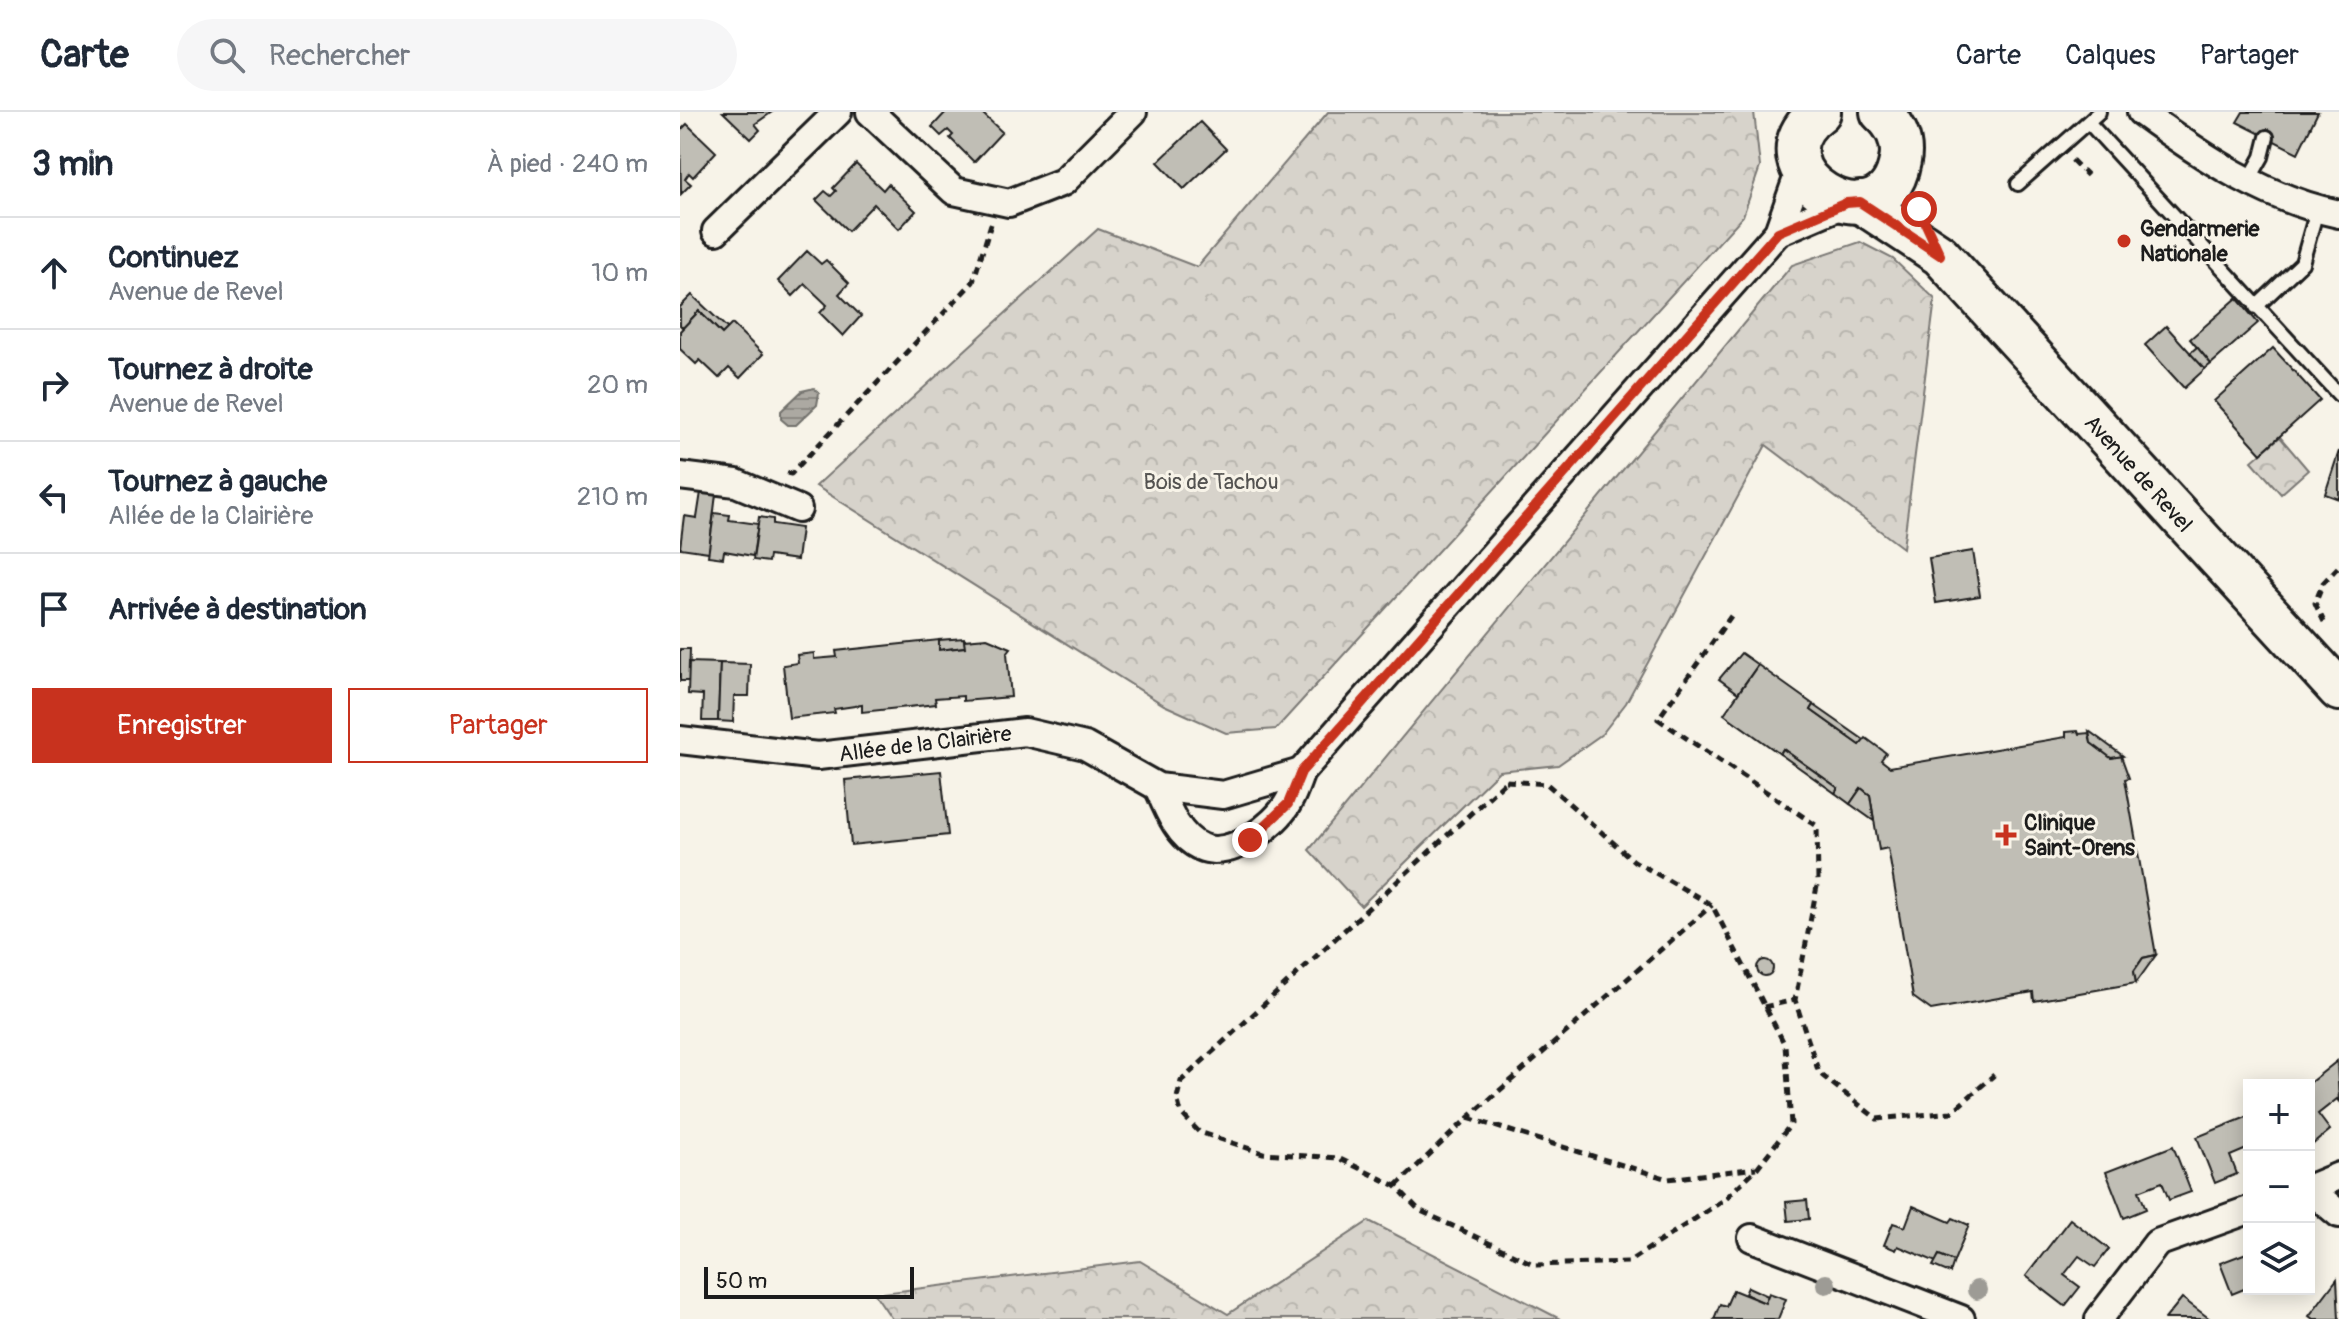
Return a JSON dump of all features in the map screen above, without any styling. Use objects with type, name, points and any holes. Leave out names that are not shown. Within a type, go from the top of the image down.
[{"type":"main road","points":[[1853,203],[1872,198],[1891,183],[1896,130]]},
{"type":"main road","name":"Avenue de Revel","points":[[1896,130],[1940,255]]},
{"type":"main road","name":"Avenue de Revel","points":[[1802,134],[1813,188],[1834,201],[1853,203],[1940,255],[2339,690]]},
{"type":"street","points":[[716,231],[838,112]]},
{"type":"street","points":[[870,112],[954,191],[1009,203],[1063,182],[1133,112]]},
{"type":"street","points":[[2151,115],[2208,160],[2328,212]]},
{"type":"street","points":[[1778,232],[1802,134]]},
{"type":"street","points":[[1158,787],[1173,822],[1200,847],[1221,851],[1250,840],[1288,804],[1301,772],[1778,232],[1853,203]]},
{"type":"street","points":[[680,476],[736,483],[798,509]]},
{"type":"street","name":"Allée de la Clairière","points":[[680,740],[818,756],[1025,732],[1085,746],[1158,787],[1223,795],[1301,772]]},
{"type":"street","points":[[2315,1186],[2339,1176]]},
{"type":"street","points":[[2315,1193],[2339,1214]]},
{"type":"street","points":[[2099,1319],[2157,1243],[2243,1212]]},
{"type":"street","points":[[1752,1238],[1961,1319]]},
{"type":"lane","points":[[2018,184],[2099,112]]},
{"type":"lane","points":[[2089,123],[2339,395]]},
{"type":"lane","points":[[2249,180],[2262,157],[2267,137]]},
{"type":"lane","points":[[2256,307],[2302,263],[2328,212]]},
{"type":"path","points":[[2061,147],[2091,179]]},
{"type":"path","points":[[779,471],[791,474],[973,282],[998,200]]},
{"type":"path","points":[[2331,628],[2315,603],[2323,583],[2339,566]]},
{"type":"path","points":[[1731,616],[1658,719],[1817,826],[1818,881],[1795,1000],[1819,1073],[1877,1119],[1952,1112],[1994,1075]]},
{"type":"path","points":[[1506,781],[1547,784],[1634,861],[1712,905],[1785,1045],[1791,1124],[1757,1168],[1724,1200],[1628,1262],[1535,1265],[1419,1210],[1396,1186],[1338,1158],[1263,1153],[1199,1132],[1181,1113],[1177,1098],[1181,1081],[1506,781]]},
{"type":"path","points":[[1396,1186],[1468,1118],[1712,905]]},
{"type":"path","points":[[1764,1007],[1795,1000]]},
{"type":"path","points":[[1468,1118],[1668,1179],[1757,1168]]},
{"type":"green space","name":"Bois de Tachou","points":[[1328,112],[1754,112],[1760,167],[1743,216],[1276,729],[1226,733],[1164,705],[816,486],[1098,229],[1197,267]]},
{"type":"green space","points":[[1860,242],[1893,259],[1935,299],[1903,548],[1766,445],[1626,703],[1602,734],[1558,765],[1499,771],[1361,906],[1309,850],[1792,265]]},
{"type":"green space","points":[[2280,437],[2308,470],[2281,494],[2252,461]]},
{"type":"green space","points":[[1369,1221],[1560,1319],[892,1319],[875,1294],[1140,1261],[1228,1314]]},
{"type":"shaded area","points":[[814,388],[819,393],[817,405],[796,425],[788,425],[781,419],[781,411],[802,391]]},
{"type":"building","points":[[723,112],[772,112],[755,124],[760,130],[751,139]]},
{"type":"building","points":[[946,112],[981,112],[1002,132],[974,162],[950,138],[953,135],[948,130],[941,136],[932,127]]},
{"type":"building","points":[[2243,112],[2318,112],[2298,153],[2237,122]]},
{"type":"building","points":[[1200,122],[1226,149],[1184,189],[1158,162]]},
{"type":"building","points":[[687,124],[716,152],[693,177],[689,173],[685,179],[691,184],[681,194],[680,131]]},
{"type":"building","points":[[856,164],[883,190],[888,184],[916,211],[899,229],[874,204],[848,231],[816,200],[825,191],[831,196],[836,191],[833,188]]},
{"type":"building","points":[[807,251],[821,264],[826,260],[849,283],[839,294],[861,316],[843,336],[820,313],[827,305],[805,284],[793,296],[778,281]]},
{"type":"building","points":[[692,295],[728,329],[722,334],[699,311],[683,328],[680,325],[680,307]]},
{"type":"building","points":[[2237,298],[2258,323],[2211,364],[2190,339]]},
{"type":"building","points":[[699,311],[722,334],[732,324],[763,354],[740,378],[729,368],[719,378],[700,360],[696,364],[680,349],[680,331]]},
{"type":"building","points":[[2166,326],[2205,369],[2184,388],[2145,345]]},
{"type":"building","points":[[2197,347],[2211,364],[2205,369],[2190,353]]},
{"type":"building","points":[[2273,348],[2320,400],[2261,453],[2214,401]]},
{"type":"building","points":[[2339,451],[2339,499],[2325,494]]},
{"type":"building","points":[[701,492],[716,494],[709,552],[680,548],[684,516],[697,518]]},
{"type":"building","points":[[714,513],[730,515],[729,520],[758,524],[753,556],[724,551],[723,558],[708,556]]},
{"type":"building","points":[[759,517],[773,519],[773,524],[801,528],[797,560],[769,556],[768,562],[753,560]]},
{"type":"building","points":[[1973,551],[1980,596],[1936,603],[1929,558]]},
{"type":"building","points":[[964,638],[965,647],[939,650],[939,640]]},
{"type":"building","points":[[987,638],[1011,648],[1007,653],[1011,697],[963,701],[963,696],[935,698],[936,704],[862,712],[862,705],[834,709],[835,713],[789,718],[783,665],[798,663],[797,655],[814,653],[814,659],[837,657],[836,651],[939,640],[939,650],[965,647],[964,640]]},
{"type":"building","points":[[680,649],[690,649],[689,681],[680,681]]},
{"type":"building","points":[[1741,653],[1758,665],[1738,693],[1719,679]]},
{"type":"building","points":[[689,662],[720,663],[718,721],[702,721],[703,695],[688,694]]},
{"type":"building","points":[[720,663],[750,664],[749,696],[734,696],[733,722],[718,721]]},
{"type":"building","name":"Clinique Saint-Orens","points":[[1758,665],[1814,705],[1811,710],[1860,745],[1866,738],[1886,753],[1881,760],[1890,767],[2066,737],[2066,732],[2078,731],[2079,734],[2089,733],[2091,743],[2111,758],[2121,756],[2129,778],[2125,779],[2156,955],[2143,958],[2134,971],[2136,983],[2034,1001],[2033,992],[1931,1010],[1913,997],[1888,848],[1879,850],[1870,795],[1861,788],[1850,804],[1835,793],[1838,788],[1783,749],[1780,754],[1724,714]]},
{"type":"building","points":[[1814,705],[1864,740],[1860,745],[1811,710]]},
{"type":"building","points":[[2089,731],[2123,756],[2111,758],[2091,743]]},
{"type":"building","points":[[1783,749],[1838,788],[1835,793],[1780,754]]},
{"type":"building","points":[[941,771],[948,835],[851,845],[845,780]]},
{"type":"building","points":[[1861,788],[1870,795],[1874,821],[1850,804]]},
{"type":"building","points":[[2156,955],[2136,983],[2134,971],[2143,958]]},
{"type":"building","points":[[1762,960],[1768,960],[1773,968],[1771,974],[1762,976],[1757,971],[1757,965]]},
{"type":"building","points":[[2337,1061],[2339,1102],[2337,1099],[2318,1114],[2330,1130],[2315,1142],[2315,1079]]},
{"type":"building","points":[[2243,1118],[2243,1151],[2230,1156],[2237,1174],[2215,1183],[2197,1137]]},
{"type":"building","points":[[2173,1146],[2191,1192],[2169,1200],[2162,1182],[2139,1191],[2146,1209],[2124,1218],[2106,1172]]},
{"type":"building","points":[[1807,1200],[1809,1219],[1788,1221],[1786,1202]]},
{"type":"building","points":[[1913,1206],[1950,1222],[1953,1218],[1969,1225],[1954,1261],[1939,1255],[1936,1262],[1898,1246],[1896,1250],[1884,1245],[1893,1223],[1905,1227]]},
{"type":"building","points":[[2070,1219],[2109,1249],[2095,1267],[2079,1256],[2064,1275],[2080,1287],[2065,1306],[2026,1276]]},
{"type":"building","points":[[2243,1254],[2243,1289],[2232,1294],[2220,1263]]},
{"type":"building","points":[[1939,1255],[1954,1261],[1950,1273],[1933,1266]]},
{"type":"building","points":[[2337,1279],[2339,1319],[2313,1319],[2309,1316]]},
{"type":"building","points":[[1748,1287],[1768,1296],[1765,1303],[1745,1294]]},
{"type":"building","points":[[1733,1290],[1765,1303],[1769,1293],[1786,1299],[1778,1319],[1714,1319],[1720,1304],[1726,1306]]},
{"type":"building","points":[[2182,1298],[2210,1319],[2165,1319]]},
{"type":"place","name":"Gendarmerie Nationale","points":[[2124,241]]},
{"type":"place","name":"Clinique Saint-Orens","points":[[2006,835]]},
{"type":"route","points":[[1250,840],[1288,804],[1301,772],[1778,232],[1824,211],[1846,203],[1860,202],[1940,255],[1919,209]]}]
